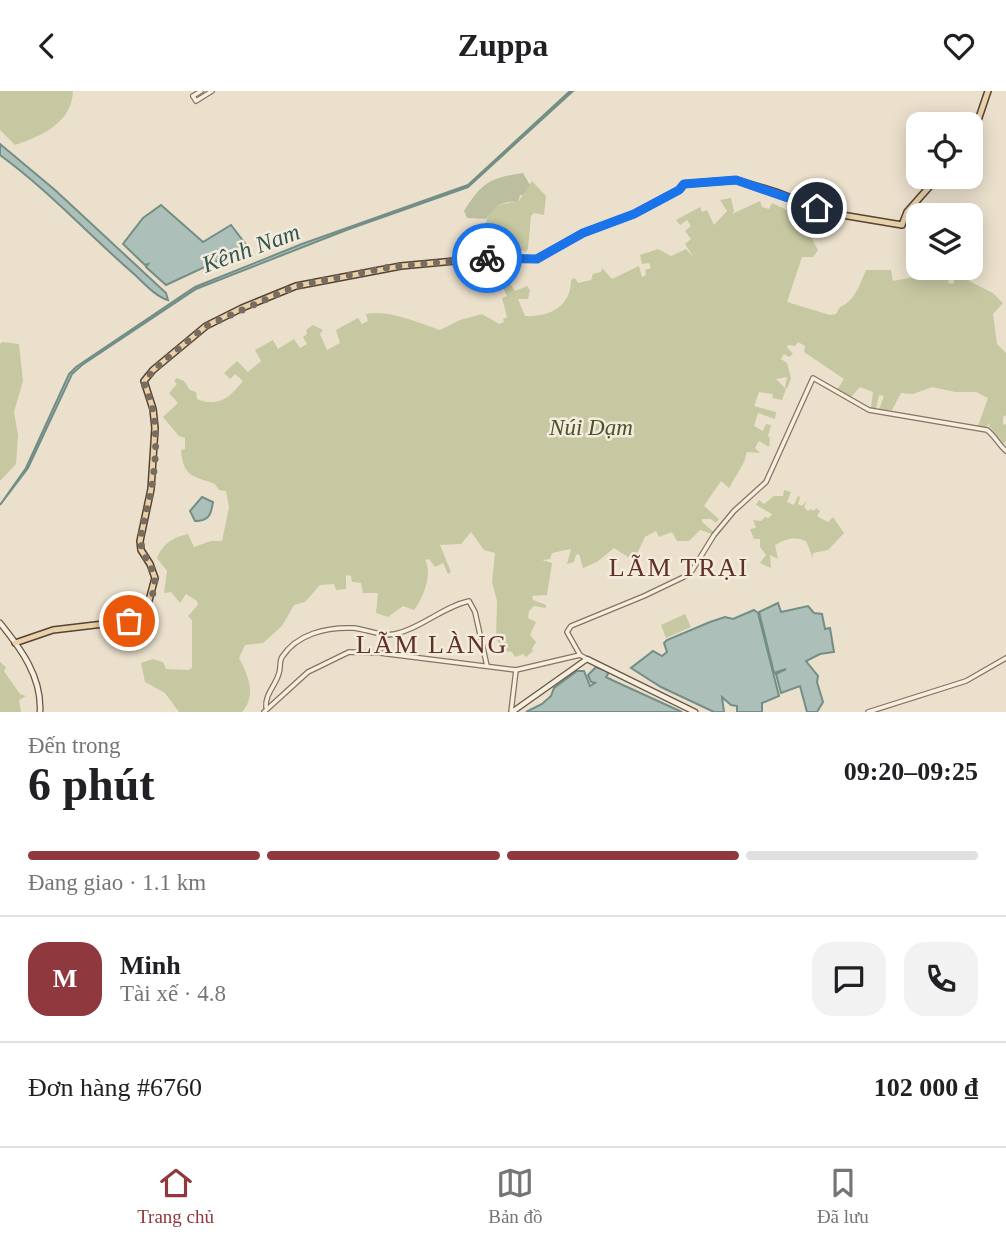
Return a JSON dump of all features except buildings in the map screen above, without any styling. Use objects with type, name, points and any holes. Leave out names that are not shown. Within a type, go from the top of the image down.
[{"type":"main road","points":[[981,112],[988,91]]},
{"type":"main road","points":[[15,643],[53,630],[129,621],[147,608],[155,578],[141,550],[140,541],[151,489],[155,435],[153,409],[144,381],[153,370],[206,326],[242,308],[296,286],[369,270],[448,261],[536,259],[583,233],[634,214],[679,190],[684,184],[736,180],[830,213],[902,225],[907,212],[927,189]]},
{"type":"main road","points":[[0,623],[37,681],[40,689],[40,712]]},
{"type":"main road","points":[[512,712],[587,659],[695,712]]},
{"type":"street","points":[[201,91],[192,96],[195,101],[212,91]]},
{"type":"street","points":[[587,659],[580,655],[568,632],[571,626],[691,573],[714,535],[766,482],[813,378],[869,410],[987,429],[1006,451]]},
{"type":"street","points":[[265,710],[265,704],[278,677],[281,659],[293,643],[323,630],[354,628],[391,635],[410,629],[458,603],[469,601],[475,612],[487,666]]},
{"type":"street","points":[[265,710],[308,672],[349,652],[380,653],[516,670],[580,655]]},
{"type":"street","points":[[868,712],[966,681],[1006,658]]},
{"type":"street","points":[[512,712],[516,670]]},
{"type":"green space","points":[[0,91],[73,91],[67,112],[61,120],[45,132],[15,145],[0,130]]},
{"type":"green space","points":[[523,173],[530,185],[523,195],[520,195],[518,202],[499,205],[486,219],[467,218],[464,211],[488,183]]},
{"type":"green space","points":[[532,181],[546,196],[544,215],[534,213],[531,216],[528,249],[525,252],[522,250],[513,253],[490,249],[482,255],[472,229],[486,227],[489,215],[496,207],[518,202]]},
{"type":"green space","name":"Núi Dạm","points":[[731,198],[734,211],[732,214],[760,201],[762,207],[769,209],[772,203],[796,216],[805,226],[818,250],[813,257],[802,257],[787,302],[830,315],[836,314],[853,296],[866,270],[891,270],[893,281],[948,280],[948,283],[953,284],[954,280],[969,280],[993,293],[1003,303],[993,314],[997,344],[1006,353],[1006,415],[1003,417],[1003,425],[1006,424],[1006,442],[1003,444],[990,427],[988,428],[991,422],[986,427],[978,426],[988,398],[976,392],[955,392],[932,387],[913,394],[901,393],[892,410],[879,410],[884,396],[879,395],[876,409],[871,408],[873,392],[860,387],[850,398],[837,390],[844,379],[804,352],[805,346],[798,342],[795,346],[787,347],[793,354],[789,357],[784,354],[781,359],[787,363],[791,378],[787,389],[787,377],[776,379],[786,389],[782,400],[772,398],[773,394],[759,392],[754,406],[776,412],[775,419],[758,413],[754,426],[763,431],[766,424],[771,425],[769,447],[759,441],[755,448],[760,453],[747,452],[729,488],[721,481],[704,506],[719,519],[716,523],[711,519],[702,519],[714,532],[712,534],[700,530],[689,541],[677,541],[672,532],[659,537],[656,531],[645,537],[635,558],[628,557],[614,548],[597,562],[583,568],[579,554],[574,562],[567,564],[571,549],[552,553],[550,559],[542,560],[552,563],[547,595],[532,596],[533,600],[546,605],[546,608],[534,606],[529,611],[528,618],[536,622],[530,635],[536,642],[533,651],[526,657],[523,654],[515,657],[496,639],[497,601],[492,582],[495,553],[484,550],[471,532],[461,544],[440,545],[451,572],[448,574],[443,563],[435,567],[429,559],[425,560],[428,572],[424,593],[414,610],[403,606],[388,617],[376,613],[378,593],[363,593],[361,583],[352,582],[351,576],[346,575],[346,589],[336,590],[334,584],[320,585],[305,602],[294,605],[282,626],[263,643],[245,645],[239,658],[248,678],[250,692],[242,712],[179,712],[165,693],[145,682],[141,663],[153,659],[163,662],[166,669],[192,668],[192,620],[188,616],[198,605],[197,601],[186,594],[180,603],[171,592],[164,593],[167,571],[157,558],[169,542],[188,534],[194,547],[211,541],[222,541],[229,507],[226,491],[219,490],[215,484],[187,471],[181,450],[185,449],[185,438],[179,436],[163,417],[178,403],[169,393],[177,384],[174,381],[177,378],[196,392],[197,399],[218,401],[229,396],[243,381],[235,374],[230,379],[224,373],[237,361],[248,372],[261,361],[255,350],[273,340],[278,349],[294,339],[300,348],[307,344],[303,337],[307,334],[306,330],[313,325],[323,330],[320,334],[327,350],[340,343],[336,330],[358,318],[362,324],[368,321],[366,314],[384,313],[440,330],[460,320],[482,314],[499,324],[507,317],[502,298],[507,296],[500,281],[506,273],[515,291],[527,286],[530,290],[528,299],[518,299],[525,316],[542,315],[563,304],[571,280],[575,278],[578,283],[591,280],[593,274],[601,272],[602,268],[612,279],[639,266],[642,277],[646,275],[645,270],[651,268],[649,263],[642,264],[640,255],[658,249],[671,256],[686,249],[694,258],[685,244],[691,239],[685,231],[691,226],[687,220],[680,225],[676,220],[700,207],[702,212],[707,210],[714,225],[727,211],[720,200]]},
{"type":"green space","points":[[0,344],[19,344],[23,381],[14,412],[18,435],[16,464],[0,481]]},
{"type":"green space","points":[[784,490],[791,492],[787,502],[794,505],[798,496],[798,504],[802,506],[807,500],[804,507],[808,511],[814,511],[816,508],[820,511],[817,516],[828,522],[833,517],[844,533],[828,550],[813,553],[813,558],[806,541],[802,539],[794,538],[779,543],[775,545],[778,559],[770,555],[771,568],[760,563],[766,555],[760,547],[760,539],[754,539],[750,529],[756,528],[753,520],[761,521],[772,514],[756,505],[759,500],[764,504],[774,496],[783,496]]},
{"type":"green space","points":[[685,614],[691,627],[666,638],[661,625]]},
{"type":"green space","points":[[0,662],[6,667],[4,671],[20,694],[26,696],[19,700],[21,712],[0,712]]},
{"type":"water","name":"Kênh Nam","points":[[573,91],[468,187],[349,229],[196,289],[82,365],[72,374],[28,468],[0,505],[26,468],[69,374],[76,367],[195,287],[302,244],[468,185]]},
{"type":"water","points":[[0,144],[55,190],[166,293],[168,300],[150,289],[52,198],[0,155]]},
{"type":"water","points":[[161,205],[203,242],[231,225],[247,246],[166,285],[146,267],[148,264],[145,265],[123,244],[143,218]]},
{"type":"water","points":[[202,497],[213,502],[211,510],[209,516],[195,521],[190,511]]},
{"type":"water","points":[[778,603],[781,612],[808,606],[814,613],[822,614],[825,629],[830,628],[834,652],[820,654],[806,661],[818,676],[817,682],[823,702],[817,712],[807,712],[800,686],[781,693],[776,674],[786,669],[774,673],[759,612]]},
{"type":"water","points":[[754,610],[758,613],[779,696],[762,703],[762,712],[737,712],[737,706],[731,705],[722,697],[724,712],[714,712],[661,687],[631,668],[653,651],[662,656],[667,652],[664,643],[667,640],[710,622],[725,617],[733,619]]},
{"type":"water","points":[[596,667],[607,671],[606,677],[682,712],[526,712],[542,704],[551,696],[554,688],[577,671],[584,671],[590,686],[595,683],[591,682],[588,675]]},
{"type":"way so far","points":[[129,621],[144,612],[155,587],[155,574],[141,550],[140,541],[151,489],[155,438],[153,409],[144,381],[153,370],[206,326],[296,286],[369,270],[487,258]]},
{"type":"district","name":"LÃM TRẠI","points":[[679,567]]},
{"type":"district","name":"LÃM LÀNG","points":[[432,644]]},
{"type":"route","points":[[487,258],[537,259],[583,233],[634,214],[679,190],[684,184],[736,180],[817,208]]}]
